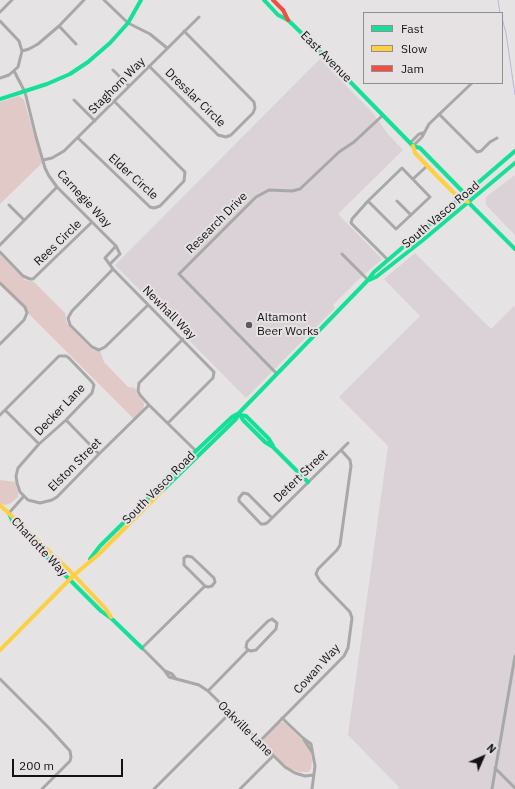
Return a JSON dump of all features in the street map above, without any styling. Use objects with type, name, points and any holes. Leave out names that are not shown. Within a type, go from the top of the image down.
[{"type":"main road","name":"East Avenue","points":[[264,0],[278,15],[288,20]]},
{"type":"main road","name":"East Avenue","points":[[273,0],[283,10],[288,20],[412,144],[420,148],[465,194],[468,202],[515,249]]},
{"type":"main road","points":[[0,99],[26,92],[61,78],[83,66],[110,43],[128,22],[141,1]]},
{"type":"main road","name":"East Avenue","points":[[412,144],[415,153],[427,166],[460,199],[468,202]]},
{"type":"main road","name":"South Vasco Road","points":[[0,650],[74,575],[99,554],[198,453],[236,419],[374,272],[515,151]]},
{"type":"main road","name":"South Vasco Road","points":[[368,280],[376,277],[515,163]]},
{"type":"main road","points":[[240,414],[243,420],[308,482]]},
{"type":"main road","name":"Charlotte Way","points":[[0,505],[74,575]]},
{"type":"main road","name":"Charlotte Way","points":[[9,514],[13,522],[70,580]]},
{"type":"main road","name":"Oakville Lane","points":[[74,575],[105,608],[112,619]]},
{"type":"main road","name":"Oakville Lane","points":[[70,580],[101,611],[112,619],[142,648]]},
{"type":"street","points":[[0,12],[12,0]]},
{"type":"street","points":[[22,51],[38,44],[59,26],[84,0]]},
{"type":"street","points":[[104,0],[128,22],[150,34],[167,48]]},
{"type":"street","name":"Staghorn Way","points":[[43,160],[59,154],[78,138],[199,16]]},
{"type":"street","points":[[0,21],[19,41],[22,51],[20,62],[14,72],[0,78]]},
{"type":"street","points":[[59,26],[76,44]]},
{"type":"street","name":"Dresslar Circle","points":[[149,66],[218,135],[228,137],[242,124],[254,111],[254,102],[184,31]]},
{"type":"street","points":[[113,70],[129,86]]},
{"type":"street","name":"Carnegie Way","points":[[14,72],[26,92],[36,138],[49,176],[57,187],[116,246]]},
{"type":"street","points":[[412,144],[422,137],[428,124],[471,84]]},
{"type":"street","points":[[74,100],[95,121]]},
{"type":"street","name":"Elder Circle","points":[[78,138],[150,207],[154,208],[160,206],[184,181],[185,172],[114,102]]},
{"type":"street","points":[[439,114],[477,152],[481,151],[490,142],[497,138]]},
{"type":"street","name":"Research Drive","points":[[277,374],[179,274],[256,197],[269,190],[292,192],[300,189],[339,152],[354,142],[383,115]]},
{"type":"street","points":[[414,179],[427,166]]},
{"type":"street","points":[[368,201],[396,229],[430,197],[402,168],[368,201],[352,219],[351,223],[388,260]]},
{"type":"street","points":[[0,245],[57,187]]},
{"type":"street","points":[[397,201],[411,215]]},
{"type":"street","points":[[9,205],[24,220]]},
{"type":"street","name":"Rees Circle","points":[[0,252],[23,276],[30,279],[33,278],[92,222]]},
{"type":"street","points":[[116,246],[120,254],[110,264],[105,258],[116,246]]},
{"type":"street","points":[[342,254],[368,280]]},
{"type":"street","name":"Newhall Way","points":[[110,264],[113,269],[183,339],[212,370],[214,375],[211,380],[168,423]]},
{"type":"street","points":[[113,269],[72,311],[68,318],[70,325],[92,347],[99,350],[105,347],[148,304]]},
{"type":"street","points":[[0,283],[25,307],[27,313],[24,320],[0,344]]},
{"type":"street","points":[[183,339],[139,383],[138,386],[140,395],[198,453]]},
{"type":"street","name":"Decker Lane","points":[[0,415],[60,356],[66,356],[94,385],[92,392],[18,468],[16,476],[17,483],[24,496]]},
{"type":"street","name":"Elston Street","points":[[24,496],[28,500],[40,503],[52,500],[149,405]]},
{"type":"street","points":[[5,410],[40,444]]},
{"type":"street","points":[[66,420],[99,454]]},
{"type":"street","name":"Detert Street","points":[[272,518],[248,494],[243,493],[241,495],[239,501],[261,524],[267,523],[348,443]]},
{"type":"street","name":"Cowan Way","points":[[259,742],[344,656],[348,648],[352,618],[350,612],[320,581],[316,574],[318,569],[340,545],[351,466],[350,460],[341,450]]},
{"type":"street","points":[[9,514],[24,496]]},
{"type":"street","points":[[185,557],[192,557],[214,578],[215,582],[212,586],[204,586],[184,565],[183,560],[185,557]]},
{"type":"street","points":[[142,648],[204,586]]},
{"type":"street","points":[[272,619],[276,621],[277,628],[266,640],[256,650],[248,650],[246,646],[247,642],[268,621],[272,619]]},
{"type":"street","name":"Oakville Lane","points":[[142,648],[164,670],[169,678],[198,685],[208,691],[229,714],[285,767],[295,773],[305,776],[314,775]]},
{"type":"street","points":[[208,691],[248,650]]},
{"type":"street","points":[[492,789],[515,656]]},
{"type":"street","points":[[0,679],[68,748],[71,757],[70,761],[42,789]]},
{"type":"street","points":[[154,789],[229,714]]},
{"type":"street","points":[[282,718],[311,744],[315,766],[312,789]]},
{"type":"street","points":[[240,789],[273,756]]},
{"type":"street","points":[[495,768],[515,788]]},
{"type":"shaded area","points":[[320,59],[373,113],[388,134],[403,150],[338,214],[382,259],[333,305],[335,308],[246,398],[115,265]]},
{"type":"shaded area","points":[[19,96],[24,100],[42,163],[0,204],[0,102]]},
{"type":"shaded area","points":[[515,175],[515,235],[486,205],[486,197]]},
{"type":"shaded area","points":[[415,253],[491,329],[515,305],[515,789],[398,789],[399,787],[348,735],[388,446],[339,397],[420,316],[384,279]]},
{"type":"shaded area","points":[[0,255],[25,280],[34,282],[65,313],[67,324],[92,350],[100,351],[104,362],[128,387],[135,388],[137,394],[144,403],[144,407],[134,419],[0,285]]},
{"type":"shaded area","points":[[0,480],[15,482],[18,492],[18,497],[11,503],[5,505],[0,503]]},
{"type":"shaded area","points":[[278,723],[285,723],[302,740],[311,752],[311,769],[308,772],[300,772],[290,769],[283,764],[263,742],[264,738]]},
{"type":"waterway","points":[[498,0],[500,12]]},
{"type":"waterway","points":[[503,22],[515,95]]},
{"type":"traffic: fast","points":[[0,99],[47,84],[70,74],[88,62],[110,43],[128,23],[141,0]]},
{"type":"traffic: fast","points":[[264,0],[278,15],[288,20],[319,50],[413,146],[420,148],[465,194],[468,202],[515,249]]},
{"type":"traffic: fast","points":[[163,490],[236,419],[239,413],[374,272],[515,151]]},
{"type":"traffic: fast","points":[[369,280],[376,277],[423,240],[515,163]]},
{"type":"traffic: fast","points":[[239,413],[243,420],[308,482]]},
{"type":"traffic: fast","points":[[90,559],[100,546],[196,451],[232,417],[239,413]]},
{"type":"traffic: fast","points":[[241,415],[246,416],[269,439],[273,446]]},
{"type":"traffic: fast","points":[[9,513],[13,523],[101,611],[112,619],[142,648]]},
{"type":"traffic: slow","points":[[413,146],[415,153],[436,175],[460,199],[468,202]]},
{"type":"traffic: slow","points":[[0,650],[74,575],[99,554],[163,490]]},
{"type":"traffic: slow","points":[[0,505],[70,571],[105,608],[111,617]]},
{"type":"traffic: jam","points":[[273,0],[283,10],[288,20]]},
{"type":"place","name":"Altamont Beer Works","points":[[249,325]]}]
